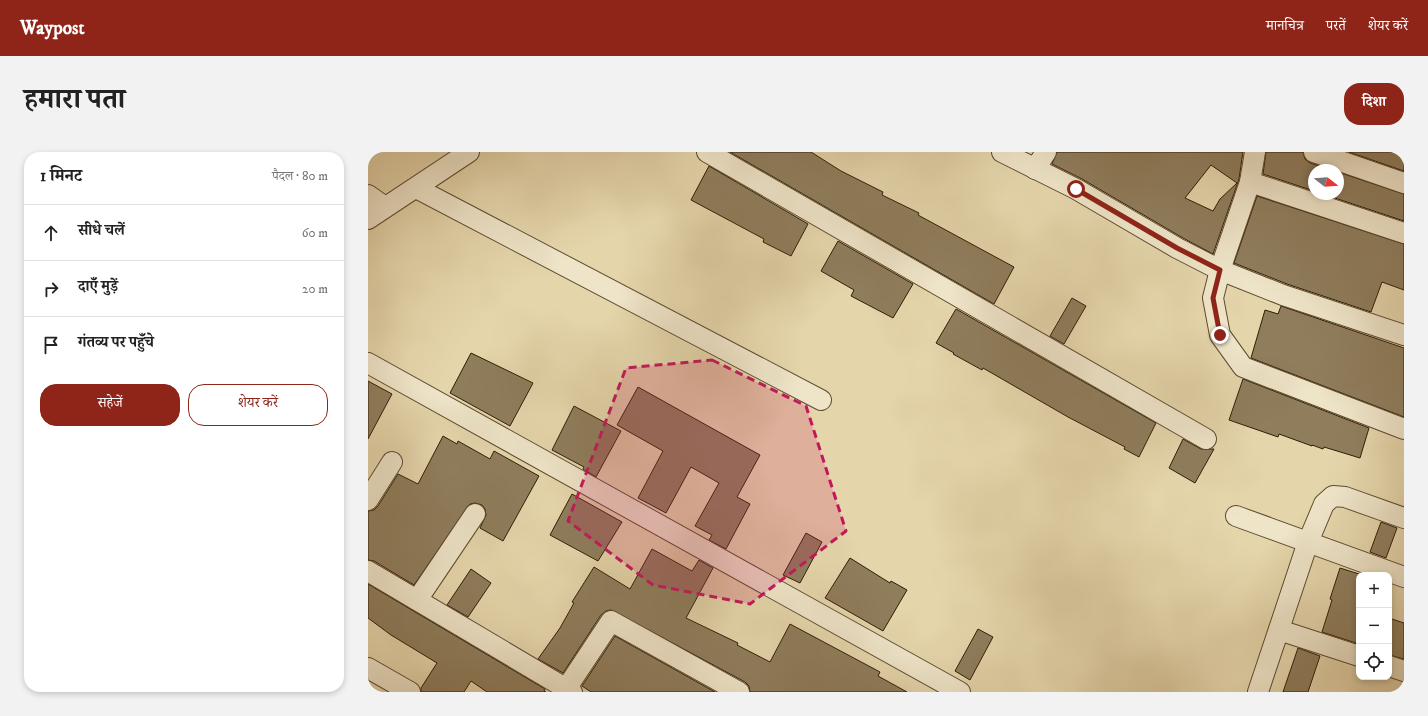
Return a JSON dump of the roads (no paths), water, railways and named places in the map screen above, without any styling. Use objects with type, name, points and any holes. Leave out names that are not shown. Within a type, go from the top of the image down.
[{"type":"street","points":[[368,219],[469,152]]},
{"type":"street","points":[[707,152],[1206,439]]},
{"type":"street","points":[[1002,152],[1220,270],[1283,295],[1404,335]]},
{"type":"street","points":[[1035,169],[1046,152]]},
{"type":"street","points":[[1256,152],[1250,182],[1220,270],[1213,298],[1220,335],[1243,366],[1404,429]]},
{"type":"street","points":[[1314,152],[1404,183]]},
{"type":"street","points":[[1250,182],[1404,233]]},
{"type":"street","points":[[416,188],[821,400]]},
{"type":"street","points":[[368,194],[385,208]]},
{"type":"street","points":[[368,363],[960,692]]},
{"type":"street","points":[[368,500],[392,462]]},
{"type":"street","points":[[1258,692],[1308,542],[1324,504],[1333,496],[1345,498],[1404,518]]},
{"type":"street","points":[[417,600],[475,514]]},
{"type":"street","points":[[1236,516],[1404,577]]},
{"type":"street","points":[[368,571],[569,690],[611,621],[739,692]]},
{"type":"street","points":[[1279,630],[1356,655]]},
{"type":"street","points":[[1392,667],[1404,671]]},
{"type":"street","points":[[368,668],[410,692]]}]
